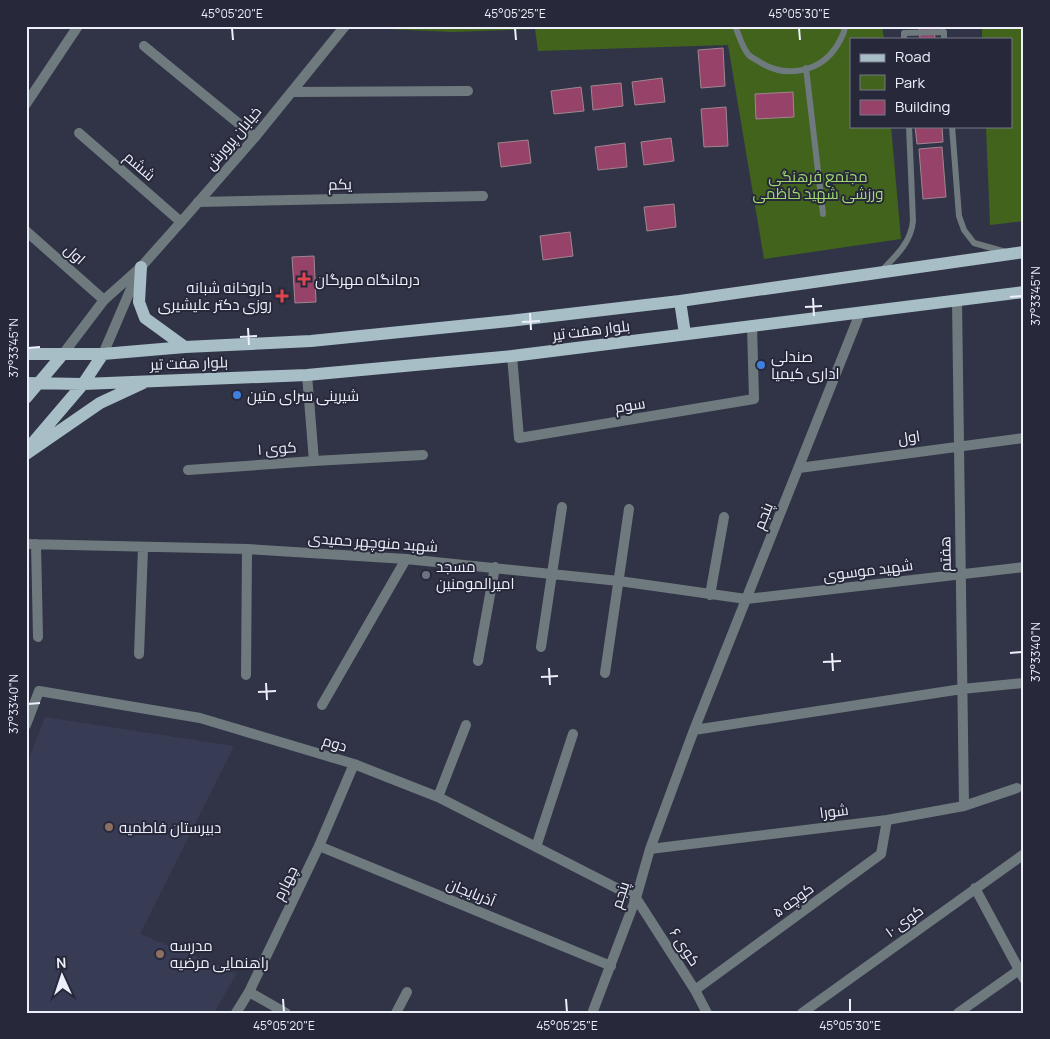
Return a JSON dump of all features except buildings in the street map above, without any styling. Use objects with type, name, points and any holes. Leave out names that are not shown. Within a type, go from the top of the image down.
[{"type":"main road","name":"بلوار هفت تیر","points":[[26,354],[103,354],[184,346],[311,341],[509,321],[680,301],[1018,253]]},
{"type":"main road","points":[[141,266],[138,302],[145,318],[184,346]]},
{"type":"main road","name":"بلوار هفت تیر","points":[[26,383],[83,384],[307,375],[512,356],[1024,292]]},
{"type":"main road","points":[[680,301],[685,334]]},
{"type":"main road","points":[[26,398],[63,354]]},
{"type":"main road","points":[[26,452],[83,384],[103,354]]},
{"type":"main road","points":[[26,452],[100,403],[150,380]]},
{"type":"street","points":[[26,104],[78,26]]},
{"type":"street","name":"خیابان پرورش","points":[[63,354],[104,300],[141,266],[181,222],[292,92],[345,26]]},
{"type":"street","points":[[144,46],[254,137]]},
{"type":"street","points":[[292,92],[468,92]]},
{"type":"street","name":"ششم","points":[[79,133],[181,222]]},
{"type":"street","name":"یکم","points":[[198,202],[483,196]]},
{"type":"street","name":"اول","points":[[26,231],[104,300]]},
{"type":"street","name":"خیابان پرورش","points":[[103,354],[141,266]]},
{"type":"street","name":"هفتم","points":[[956,301],[964,806]]},
{"type":"street","name":"پنجم","points":[[593,1011],[636,898],[650,849],[694,730],[860,313]]},
{"type":"street","name":"سوم","points":[[512,356],[520,438],[754,400],[752,326]]},
{"type":"street","name":"کوی ۱","points":[[188,470],[314,461],[307,375]]},
{"type":"street","name":"اول","points":[[799,468],[1024,438]]},
{"type":"street","points":[[314,461],[423,455]]},
{"type":"street","points":[[541,647],[562,507]]},
{"type":"street","points":[[606,673],[629,509]]},
{"type":"street","points":[[710,595],[724,517]]},
{"type":"street","points":[[31,544],[38,637]]},
{"type":"street","name":"شهبد منوچهر حمیدی","points":[[31,544],[246,549],[406,559],[619,580],[746,599]]},
{"type":"street","points":[[139,654],[143,548]]},
{"type":"street","points":[[246,549],[246,675]]},
{"type":"street","points":[[322,705],[406,559]]},
{"type":"street","points":[[478,661],[495,567]]},
{"type":"street","name":"شهید موسوی","points":[[746,599],[1024,567]]},
{"type":"street","points":[[694,730],[962,689],[1024,683]]},
{"type":"street","name":"دوم","points":[[26,725],[39,692],[200,718],[354,764],[438,797],[636,898]]},
{"type":"street","points":[[438,797],[466,725]]},
{"type":"street","points":[[536,847],[573,734]]},
{"type":"street","name":"چهارم","points":[[236,1013],[249,992],[319,846],[354,764]]},
{"type":"street","name":"شورا","points":[[650,849],[886,820],[964,806],[1017,788]]},
{"type":"street","name":"کوچه ۵","points":[[695,990],[881,854],[886,820]]},
{"type":"street","name":"آذربایجان","points":[[319,846],[611,966]]},
{"type":"street","name":"کوی ۱۰","points":[[802,1013],[1024,854]]},
{"type":"street","points":[[958,1013],[1022,972],[975,888]]},
{"type":"street","name":"کوی ۶","points":[[636,898],[695,990],[707,1013]]},
{"type":"street","points":[[249,992],[286,1013]]},
{"type":"street","points":[[396,1013],[407,992]]},
{"type":"lane","points":[[734,26],[748,54],[766,66],[782,71],[798,71],[819,64],[833,53],[845,31],[845,26]]},
{"type":"lane","points":[[904,38],[904,34],[944,32],[944,38]]},
{"type":"lane","points":[[806,68],[823,214]]},
{"type":"lane","points":[[879,272],[900,251],[912,229],[909,128]]},
{"type":"lane","points":[[952,128],[959,216],[964,230],[974,243],[1018,253]]},
{"type":"shaded area","name":"دبیرستان فاطمیه","points":[[45,717],[234,746],[140,934],[237,973],[214,1013],[26,1013],[26,766]]},
{"type":"green space","name":"مجتمع فرهنگی ورزشی شهید کاظمی","points":[[389,26],[882,26],[884,38],[850,38],[850,128],[891,128],[901,239],[764,259],[728,45],[538,51],[535,29],[452,32],[387,29]]},
{"type":"green space","points":[[982,26],[1024,26],[1024,221],[990,225],[986,128],[1012,128],[1012,38],[982,38]]},
{"type":"place","name":"درمانگاه مهرگان","points":[[304,279]]},
{"type":"place","name":"داروخانه شبانه روزی دکتر علیشیری","points":[[282,296]]},
{"type":"place","name":"صندلی اداری کیمیا","points":[[761,365]]},
{"type":"place","name":"شیرینی سرای متین","points":[[237,395]]},
{"type":"place","name":"مسجد امیرالمومنین","points":[[426,575]]},
{"type":"place","name":"دبیرستان فاطمیه","points":[[109,827]]},
{"type":"place","name":"مدرسه راهنمایی مرضیه","points":[[160,954]]}]
